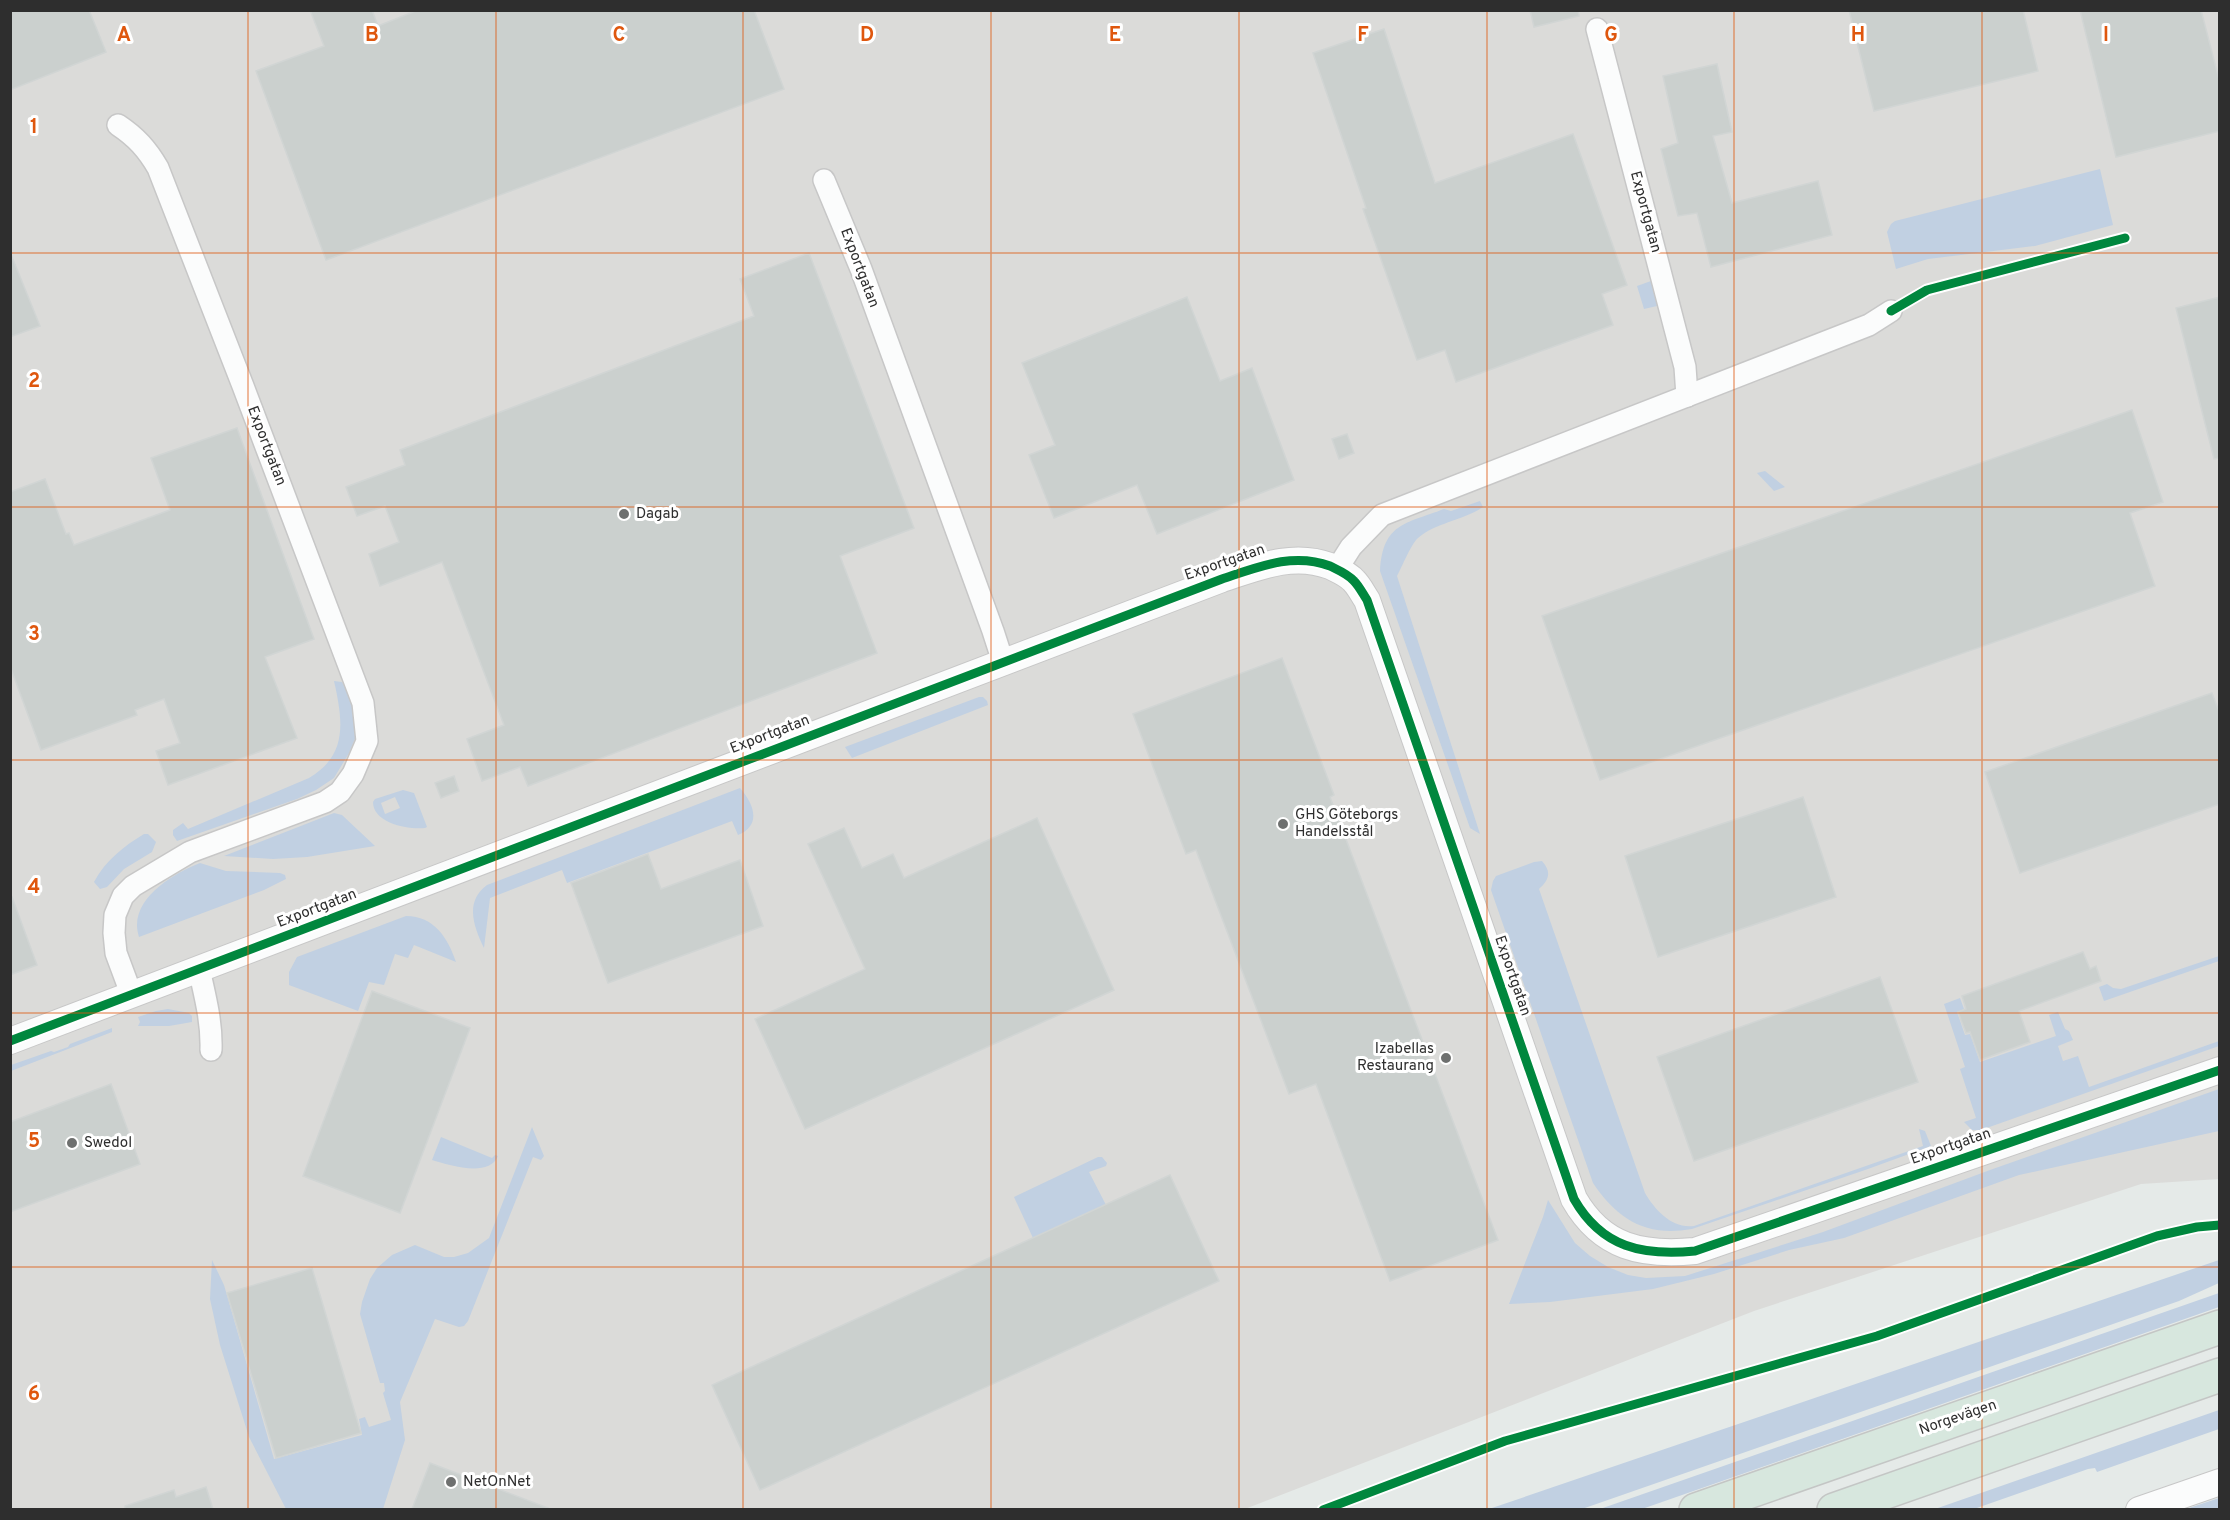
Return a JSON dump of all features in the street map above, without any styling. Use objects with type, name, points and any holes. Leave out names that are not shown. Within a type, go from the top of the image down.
[{"type":"highway","name":"Norgevägen","points":[[1696,1509],[2220,1327]]},
{"type":"highway","points":[[1834,1509],[2220,1375]]},
{"type":"street","name":"Exportgatan","points":[[1597,29],[1685,367],[1687,396]]},
{"type":"street","name":"Exportgatan","points":[[118,125],[136,137],[149,152],[158,168],[363,703],[367,741],[353,774],[340,792],[325,802],[190,852],[133,885],[123,896],[116,915],[114,933],[116,953],[132,996]]},
{"type":"street","name":"Exportgatan","points":[[824,180],[865,280],[1003,662]]},
{"type":"street","points":[[1337,569],[1351,547],[1382,515],[1869,324],[1891,311]]},
{"type":"street","name":"Exportgatan","points":[[10,1041],[1222,579],[1277,561],[1300,560],[1319,562],[1337,569],[1353,580],[1367,600],[1574,1199],[1589,1220],[1627,1247],[1641,1252],[1667,1254],[1695,1251],[2220,1070]]},
{"type":"street","points":[[199,969],[208,1006],[212,1034],[211,1050]]},
{"type":"street","points":[[2139,1509],[2220,1482]]},
{"type":"shaded area","points":[[10,11],[2219,11],[2219,1179],[2141,1184],[1754,1311],[1245,1509],[11,1509]]},
{"type":"shaded area","points":[[2100,169],[2113,225],[2035,246],[1928,259],[1896,269],[1887,232],[1895,221]]},
{"type":"shaded area","points":[[1651,281],[1657,306],[1644,309],[1637,286]]},
{"type":"shaded area","points":[[1765,471],[1785,487],[1774,491],[1757,473]]},
{"type":"shaded area","points":[[1480,501],[1483,507],[1418,538],[1397,576],[1480,834],[1470,828],[1380,571],[1386,543],[1398,528],[1444,509],[1451,511]]},
{"type":"shaded area","points":[[334,681],[342,682],[349,695],[357,734],[334,778],[297,799],[177,841],[173,830],[183,823],[188,829],[309,778],[322,769],[331,759],[340,736],[339,710]]},
{"type":"shaded area","points":[[983,697],[988,705],[852,758],[845,747]]},
{"type":"shaded area","points":[[740,788],[752,807],[753,814],[753,820],[746,831],[738,835],[732,821],[567,883],[562,870],[490,898],[484,948],[474,923],[473,907],[475,899],[487,885]]},
{"type":"shaded area","points":[[403,790],[414,793],[427,827],[410,828],[385,820],[375,809],[373,802],[375,799]],"holes":[[[395,797],[400,808],[385,814],[381,803]]]},
{"type":"shaded area","points":[[334,813],[342,815],[375,846],[307,857],[273,859],[224,856]]},
{"type":"shaded area","points":[[144,834],[148,834],[156,842],[152,852],[124,869],[107,887],[100,889],[94,882],[104,867],[122,849]]},
{"type":"shaded area","points":[[1542,861],[1548,876],[1539,889],[1645,1193],[1665,1217],[1678,1224],[1694,1226],[1923,1146],[1919,1129],[1925,1131],[1931,1146],[1692,1229],[1676,1231],[1647,1228],[1623,1216],[1593,1183],[1491,890],[1496,876]]},
{"type":"shaded area","points":[[200,863],[226,871],[280,873],[285,875],[286,879],[264,890],[139,937],[137,924],[146,901],[165,882]]},
{"type":"shaded area","points":[[406,916],[424,920],[439,930],[456,962],[414,945],[408,958],[395,954],[384,985],[369,982],[358,1011],[289,985],[289,972],[297,957]]},
{"type":"shaded area","points":[[2219,956],[2219,961],[2104,1001],[2099,987],[2107,984],[2121,989]]},
{"type":"shaded area","points":[[1960,998],[1964,1009],[1957,1012],[1965,1035],[1970,1034],[1980,1062],[2056,1036],[2049,1015],[2058,1012],[2065,1029],[2069,1031],[2073,1040],[2058,1046],[2063,1061],[2078,1056],[2089,1087],[2219,1041],[2219,1046],[1981,1130],[1972,1130],[1964,1122],[1976,1118],[1960,1069],[1965,1067],[1944,1004]]},
{"type":"shaded area","points":[[168,1009],[189,1013],[192,1016],[192,1022],[169,1026],[138,1026],[140,1022],[138,1017]]},
{"type":"shaded area","points":[[112,1028],[112,1032],[11,1071],[11,1065],[68,1047],[70,1044]]},
{"type":"shaded area","points":[[2219,1089],[2219,1131],[2019,1175],[1844,1238],[1789,1250],[1714,1274],[1653,1289],[1550,1302],[1509,1304],[1548,1200],[1575,1243],[1608,1267],[1628,1275],[1646,1278],[1685,1276],[1823,1232]]},
{"type":"shaded area","points":[[532,1127],[544,1156],[541,1160],[533,1157],[468,1321],[464,1326],[459,1327],[435,1319],[400,1402],[405,1440],[383,1509],[286,1509],[249,1437],[220,1345],[210,1299],[212,1260],[224,1285],[274,1459],[362,1435],[359,1419],[365,1417],[369,1427],[391,1420],[383,1393],[384,1383],[380,1383],[360,1314],[370,1279],[377,1268],[392,1255],[415,1245],[444,1257],[454,1257],[468,1253],[489,1238]]},
{"type":"shaded area","points":[[441,1137],[492,1158],[495,1155],[498,1156],[493,1163],[478,1168],[458,1167],[432,1160]]},
{"type":"shaded area","points":[[1102,1157],[1107,1163],[1106,1166],[1089,1172],[1106,1205],[1033,1238],[1014,1197]]},
{"type":"shaded area","points":[[2219,1260],[2219,1283],[2179,1301],[1582,1509],[1489,1509]]},
{"type":"shaded area","points":[[2219,1293],[2219,1307],[1642,1509],[1600,1509]]},
{"type":"shaded area","points":[[2219,1410],[2219,1429],[2097,1472],[2095,1468],[2088,1469],[1974,1509],[1935,1509]]},
{"type":"shaded area","points":[[2219,1498],[2219,1509],[2186,1509]]},
{"type":"building","points":[[10,10],[89,10],[106,52],[10,90]]},
{"type":"building","points":[[310,10],[372,10],[378,26],[418,10],[754,10],[784,89],[326,260],[256,71],[324,46]]},
{"type":"building","points":[[1530,10],[1578,10],[1579,16],[1534,27]]},
{"type":"building","points":[[1849,10],[2023,10],[2038,71],[1874,111]]},
{"type":"building","points":[[2080,10],[2201,10],[2220,83],[2220,131],[2116,157]]},
{"type":"building","points":[[1384,29],[1435,183],[1573,134],[1627,285],[1602,294],[1613,325],[1456,382],[1445,350],[1417,360],[1363,209],[1366,208],[1313,53]]},
{"type":"building","points":[[1717,64],[1732,132],[1713,136],[1732,203],[1818,181],[1832,235],[1711,267],[1697,213],[1678,216],[1661,149],[1678,143],[1663,76]]},
{"type":"building","points":[[10,252],[40,326],[10,337]]},
{"type":"building","name":"Dagab","points":[[809,253],[914,528],[840,556],[877,653],[528,786],[520,767],[482,781],[467,739],[504,725],[442,562],[380,586],[369,554],[399,542],[385,506],[357,516],[346,487],[405,465],[400,450],[754,316],[740,279]]},
{"type":"building","points":[[1187,297],[1220,381],[1252,368],[1294,480],[1157,534],[1137,485],[1054,518],[1029,455],[1055,445],[1022,363]]},
{"type":"building","points":[[2220,297],[2220,458],[2214,459],[2176,308]]},
{"type":"building","points":[[2132,410],[2163,502],[2130,513],[2155,586],[1600,780],[1542,616]]},
{"type":"building","points":[[237,428],[314,639],[265,657],[297,738],[168,785],[156,751],[180,743],[164,699],[135,710],[137,715],[41,750],[10,666],[10,492],[45,479],[66,534],[69,533],[74,545],[170,510],[151,458]]},
{"type":"building","points":[[1347,434],[1354,453],[1339,459],[1332,439]]},
{"type":"building","points":[[1282,658],[1334,795],[1330,797],[1498,1240],[1390,1281],[1316,1084],[1289,1094],[1196,850],[1186,854],[1133,714]]},
{"type":"building","points":[[2212,693],[2220,714],[2220,804],[2020,873],[1985,772]]},
{"type":"building","points":[[454,776],[459,791],[441,798],[435,783]]},
{"type":"building","points":[[1803,797],[1836,897],[1658,957],[1625,856]]},
{"type":"building","points":[[1037,818],[1114,990],[805,1129],[755,1019],[865,969],[808,844],[844,828],[862,868],[893,854],[904,878]]},
{"type":"building","points":[[648,854],[661,889],[740,860],[763,926],[608,983],[571,883]]},
{"type":"building","points":[[12,897],[37,965],[10,975],[10,898]]},
{"type":"building","points":[[2083,952],[2090,969],[2096,966],[2101,981],[2019,1011],[2030,1042],[1980,1060],[1970,1032],[1966,1033],[1958,1012],[1966,1009],[1962,996]]},
{"type":"building","points":[[1880,977],[1918,1082],[1694,1161],[1657,1057]]},
{"type":"building","points":[[372,991],[470,1028],[400,1213],[303,1176]]},
{"type":"building","name":"Swedol","points":[[111,1084],[140,1164],[10,1212],[10,1122]]},
{"type":"building","points":[[1170,1175],[1219,1281],[760,1490],[712,1385]]},
{"type":"building","points":[[312,1268],[361,1433],[276,1458],[227,1293]]},
{"type":"building","name":"NetOnNet","points":[[430,1463],[548,1508],[412,1509]]},
{"type":"building","points":[[206,1487],[213,1509],[125,1509],[125,1506],[174,1490],[176,1497]]},
{"type":"cycle path","points":[[1891,311],[1927,290],[2125,238]]},
{"type":"cycle path","points":[[10,1041],[1222,579],[1276,563],[1303,560],[1330,566],[1346,574],[1356,583],[1367,600],[1574,1199],[1585,1216],[1611,1238],[1641,1250],[1695,1251],[2220,1070]]},
{"type":"cycle path","points":[[1323,1510],[1505,1441],[1877,1336],[2157,1236],[2197,1227],[2220,1225]]},
{"type":"place","name":"Dagab","points":[[624,514]]},
{"type":"place","name":"GHS Göteborgs Handelsstål","points":[[1283,824]]},
{"type":"place","name":"Izabellas Restaurang","points":[[1446,1058]]},
{"type":"place","name":"Swedol","points":[[72,1143]]},
{"type":"place","name":"NetOnNet","points":[[451,1482]]}]
